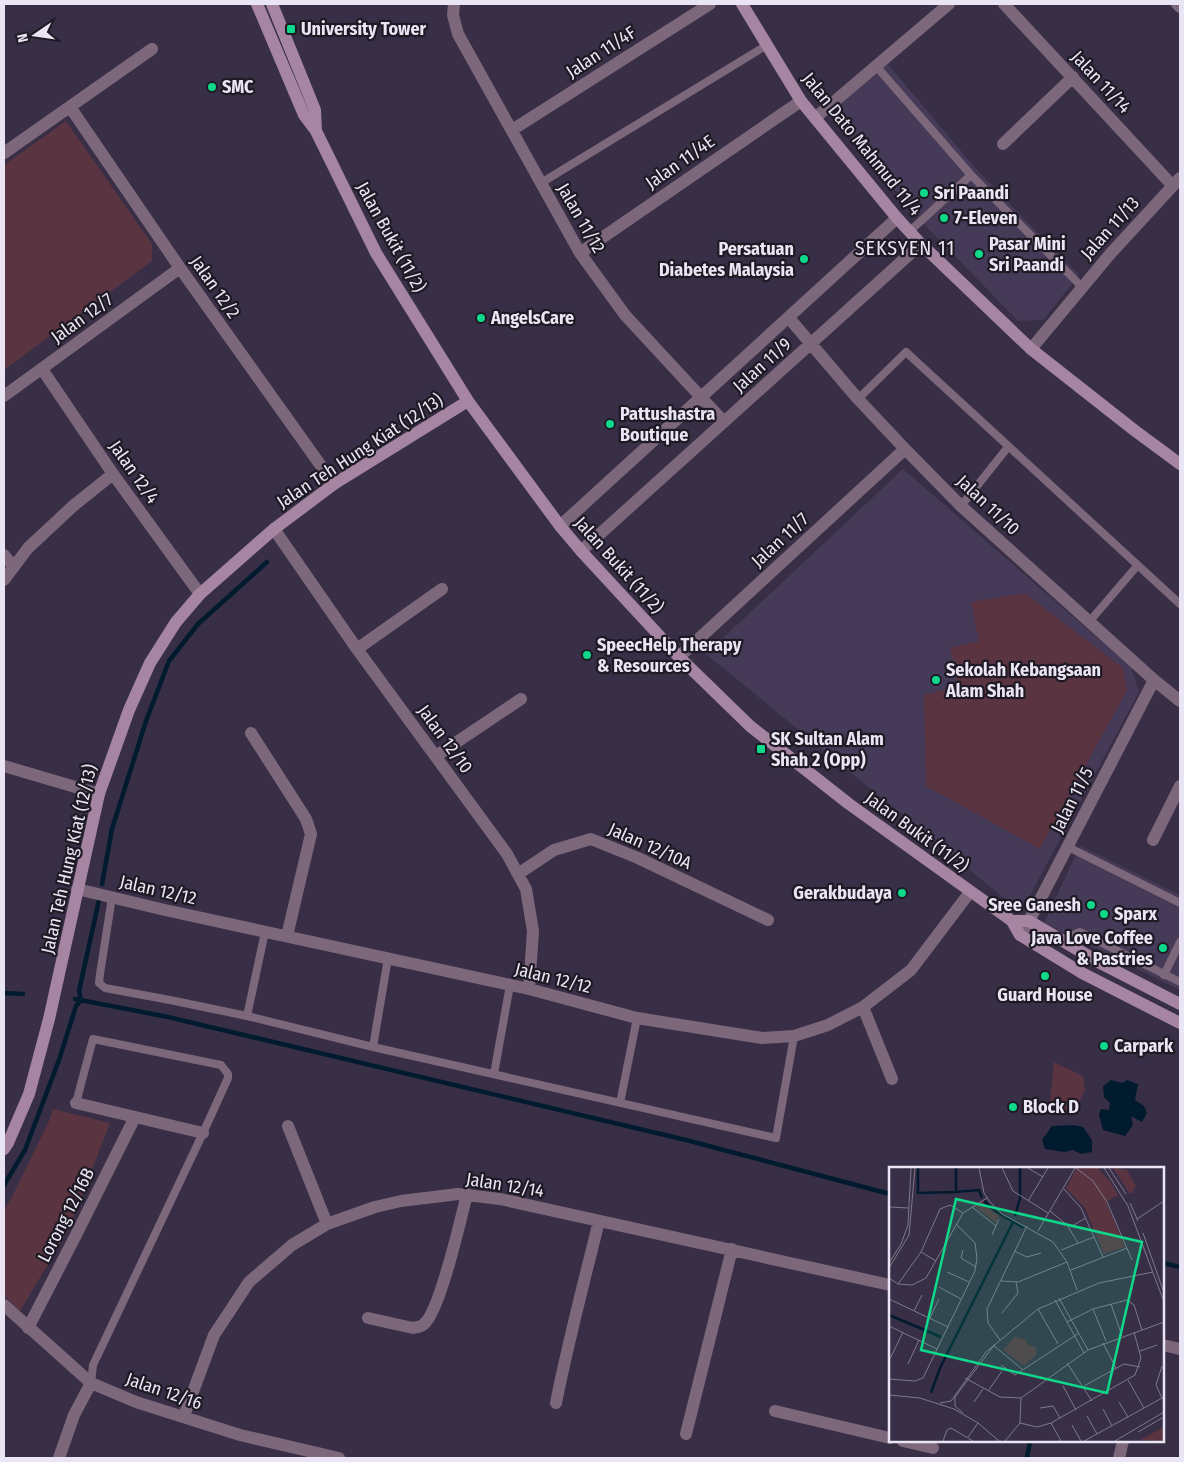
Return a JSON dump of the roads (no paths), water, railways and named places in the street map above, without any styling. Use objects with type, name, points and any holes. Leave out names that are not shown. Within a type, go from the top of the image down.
[{"type":"street","name":"Jalan Bukit (11/2)","points":[[257,4],[304,114],[316,131],[376,253],[468,401],[560,526],[581,551],[679,657],[758,732],[849,804],[1012,921],[1020,935],[1082,973],[1180,1023]]},
{"type":"street","name":"Jalan Bukit (11/2)","points":[[272,4],[315,110],[316,131]]},
{"type":"street","name":"Jalan 11/12","points":[[454,4],[458,34],[580,253],[625,315],[724,422]]},
{"type":"street","name":"Jalan 11/4F","points":[[512,130],[710,4]]},
{"type":"street","name":"Jalan Dato Mahmud 11/4","points":[[742,4],[801,101],[921,244],[1031,349],[1180,464]]},
{"type":"street","points":[[815,118],[949,4]]},
{"type":"street","name":"Jalan 11/14","points":[[1004,4],[1176,181]]},
{"type":"street","points":[[1177,4],[1180,7]]},
{"type":"street","points":[[4,153],[152,49]]},
{"type":"street","points":[[1004,144],[1073,77]]},
{"type":"street","name":"Jalan 11/4E","points":[[580,253],[801,101]]},
{"type":"street","name":"Jalan 12/2","points":[[70,107],[180,268],[334,484]]},
{"type":"street","name":"Jalan 11/13","points":[[1031,349],[1082,287],[1176,181]]},
{"type":"street","name":"Jalan 11/9","points":[[560,526],[898,218]]},
{"type":"street","name":"Jalan 11/9","points":[[581,551],[921,244]]},
{"type":"street","name":"Jalan 12/7","points":[[4,396],[180,268]]},
{"type":"street","name":"Jalan 11/10","points":[[788,318],[858,399],[961,506],[1180,702]]},
{"type":"street","name":"Jalan 12/4","points":[[42,369],[112,474],[200,594]]},
{"type":"street","name":"Jalan Teh Hung Kiat (12/13)","points":[[4,1149],[8,1144],[29,1094],[58,983],[99,794],[129,710],[150,663],[176,622],[200,594],[274,529],[334,484],[468,401]]},
{"type":"street","name":"Jalan 11/7","points":[[679,657],[905,449]]},
{"type":"street","points":[[4,580],[28,548],[112,474]]},
{"type":"street","name":"Jalan 12/10","points":[[274,529],[357,649],[496,838],[518,874],[526,889],[533,931],[529,989]]},
{"type":"street","points":[[4,555],[14,567]]},
{"type":"street","points":[[357,649],[442,589]]},
{"type":"street","name":"Jalan 11/5","points":[[1020,935],[1068,847],[1154,680]]},
{"type":"street","points":[[436,756],[521,699]]},
{"type":"street","points":[[251,733],[306,819],[311,834],[287,936]]},
{"type":"street","points":[[4,766],[99,794]]},
{"type":"street","points":[[1153,840],[1180,786]]},
{"type":"street","name":"Jalan 12/10A","points":[[518,874],[554,850],[591,839],[638,858],[768,920]]},
{"type":"street","name":"Jalan 12/12","points":[[77,889],[529,989],[637,1018],[762,1038],[794,1036],[828,1025],[863,1008],[912,970],[970,892]]},
{"type":"street","points":[[1012,921],[1029,921],[1102,964],[1180,1004]]},
{"type":"street","points":[[863,1008],[892,1079]]},
{"type":"street","points":[[76,1103],[203,1133]]},
{"type":"street","name":"Lorong 12/16B","points":[[28,1328],[135,1117]]},
{"type":"street","points":[[288,1126],[327,1224]]},
{"type":"street","name":"Jalan 12/14","points":[[184,1416],[214,1335],[249,1282],[292,1245],[327,1224],[375,1207],[401,1201],[448,1194],[467,1194],[500,1199],[889,1285]]},
{"type":"street","points":[[368,1318],[413,1328],[424,1324],[428,1319],[442,1285],[467,1194]]},
{"type":"street","points":[[556,1403],[570,1334],[599,1221]]},
{"type":"street","points":[[686,1434],[732,1249]]},
{"type":"street","name":"Jalan 12/16","points":[[4,1305],[91,1383],[136,1402],[240,1435],[339,1458]]},
{"type":"street","points":[[1164,1345],[1180,1349]]},
{"type":"street","points":[[59,1458],[74,1415],[91,1383]]},
{"type":"street","points":[[775,1411],[889,1438]]},
{"type":"street","points":[[907,1442],[932,1449]]},
{"type":"street","points":[[1119,1458],[1123,1442]]},
{"type":"lane","points":[[541,183],[767,45]]},
{"type":"lane","points":[[876,66],[972,175],[1082,287]]},
{"type":"lane","points":[[910,231],[972,175]]},
{"type":"lane","points":[[858,399],[906,352],[1180,604]]},
{"type":"lane","points":[[961,506],[1008,447]]},
{"type":"lane","points":[[1089,622],[1137,566]]},
{"type":"lane","points":[[1068,847],[1180,903]]},
{"type":"lane","points":[[112,897],[99,983],[105,988],[247,1016],[373,1047],[776,1138],[794,1036]]},
{"type":"lane","points":[[247,1016],[265,932]]},
{"type":"lane","points":[[1061,940],[1080,932],[1180,982]]},
{"type":"lane","points":[[1164,975],[1180,942]]},
{"type":"lane","points":[[373,1047],[388,958]]},
{"type":"lane","points":[[494,1074],[510,985]]},
{"type":"lane","points":[[620,1103],[637,1018]]},
{"type":"lane","points":[[76,1103],[93,1039],[221,1065],[225,1069],[228,1078],[93,1365],[91,1383]]},
{"type":"water","points":[[1111,1080],[1122,1083],[1127,1080],[1138,1084],[1135,1100],[1144,1106],[1147,1113],[1142,1122],[1131,1116],[1133,1125],[1125,1136],[1103,1130],[1099,1115],[1101,1109],[1109,1110],[1110,1103],[1104,1097],[1103,1086]]},
{"type":"water","points":[[1073,1125],[1083,1127],[1092,1140],[1092,1152],[1081,1154],[1073,1150],[1064,1152],[1045,1149],[1042,1140],[1052,1126]]},
{"type":"waterway","points":[[102,884],[112,829],[146,721],[169,661],[198,624],[267,562]]},
{"type":"waterway","points":[[4,1185],[25,1150],[59,1060],[76,1006],[81,1000],[79,991],[99,900]]},
{"type":"waterway","points":[[4,993],[23,994]]},
{"type":"waterway","points":[[75,999],[168,1017],[686,1140],[889,1194]]},
{"type":"waterway","points":[[1164,1263],[1180,1267]]},
{"type":"waterway","points":[[1027,1458],[1030,1442]]},
{"type":"place","name":"University Tower","points":[[291,29]]},
{"type":"place","name":"SMC","points":[[212,87]]},
{"type":"place","name":"Sri Paandi","points":[[924,193]]},
{"type":"place","name":"7-Eleven","points":[[944,218]]},
{"type":"place","name":"Pasar Mini Sri Paandi","points":[[979,254]]},
{"type":"place","name":"Persatuan Diabetes Malaysia","points":[[804,259]]},
{"type":"place","name":"AngelsCare","points":[[481,318]]},
{"type":"place","name":"Pattushastra Boutique","points":[[610,424]]},
{"type":"place","name":"SpeecHelp Therapy & Resources","points":[[587,655]]},
{"type":"place","name":"Sekolah Kebangsaan Alam Shah","points":[[936,680]]},
{"type":"place","name":"SK Sultan Alam Shah 2 (Opp)","points":[[761,749]]},
{"type":"place","name":"Gerakbudaya","points":[[902,893]]},
{"type":"place","name":"Sree Ganesh","points":[[1091,905]]},
{"type":"place","name":"Sparx","points":[[1104,914]]},
{"type":"place","name":"Java Love Coffee & Pastries","points":[[1163,948]]},
{"type":"place","name":"Guard House","points":[[1045,976]]},
{"type":"place","name":"Carpark","points":[[1104,1046]]},
{"type":"place","name":"Block D","points":[[1013,1107]]},
{"type":"district","name":"SEKSYEN 11","points":[[905,248]]}]
